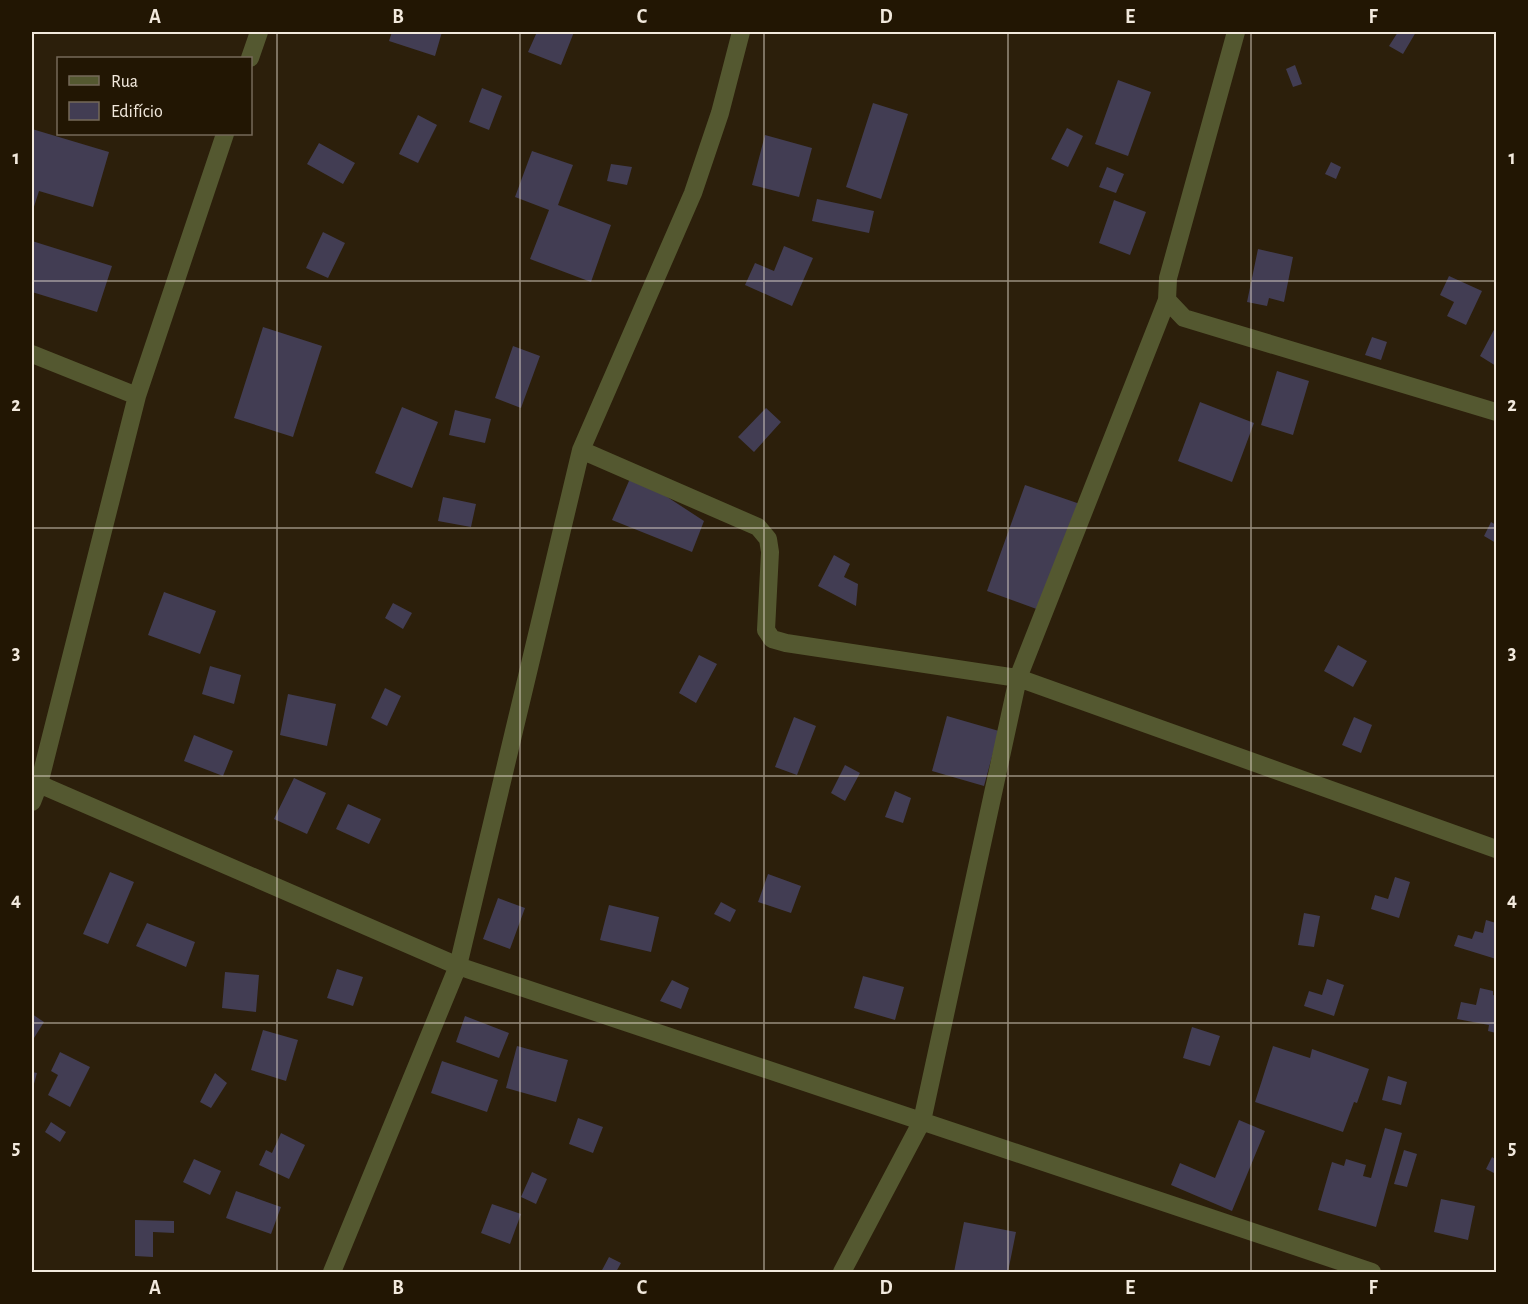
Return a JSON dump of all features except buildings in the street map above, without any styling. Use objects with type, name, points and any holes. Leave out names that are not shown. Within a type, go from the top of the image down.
[{"type":"street","points":[[250,57],[259,32]]},
{"type":"street","points":[[332,1272],[458,966],[581,450],[693,193],[720,113],[741,32]]},
{"type":"street","points":[[842,1272],[922,1121],[1018,678],[1167,300],[1168,278],[1236,32]]},
{"type":"street","points":[[32,802],[35,782],[137,396],[225,135]]},
{"type":"street","points":[[1167,300],[1184,318],[1497,412]]},
{"type":"street","points":[[32,354],[137,396]]},
{"type":"street","points":[[581,450],[758,527],[768,539],[770,552],[766,630],[772,639],[1018,678],[1497,849]]},
{"type":"street","points":[[35,782],[458,966],[1372,1272]]}]
